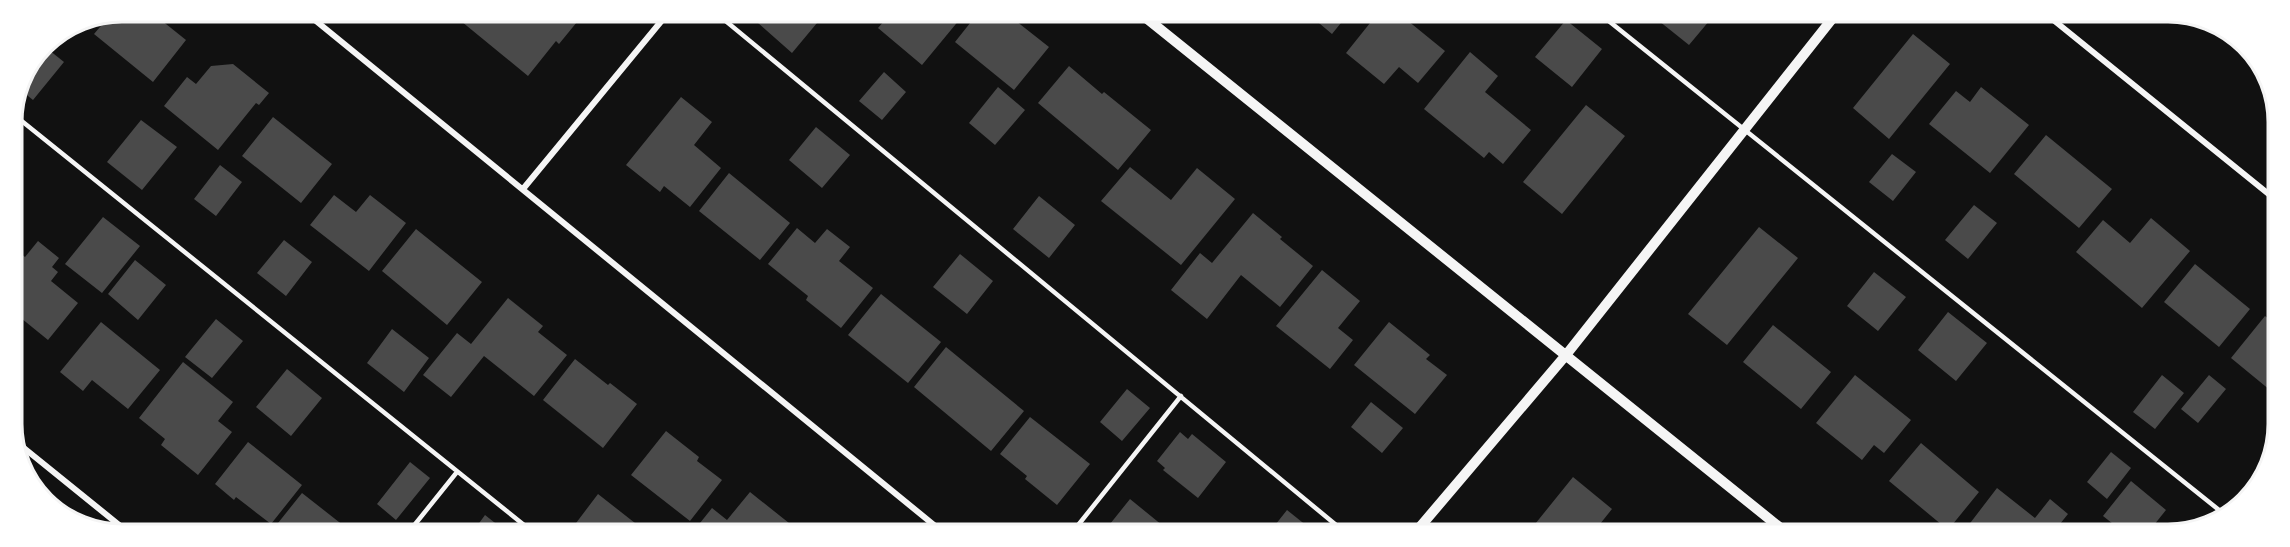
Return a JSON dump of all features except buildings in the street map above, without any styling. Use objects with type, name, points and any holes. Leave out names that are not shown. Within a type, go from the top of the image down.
[{"type":"street","points":[[317,22],[933,524]]},
{"type":"street","points":[[523,189],[661,22]]},
{"type":"street","points":[[1151,22],[1776,524]]},
{"type":"street","points":[[1422,524],[1566,355],[1830,22]]},
{"type":"street","points":[[2056,22],[2268,194]]},
{"type":"street","points":[[26,450],[118,524]]},
{"type":"lane","points":[[727,22],[1335,524]]},
{"type":"lane","points":[[1610,22],[2219,510]]},
{"type":"lane","points":[[23,122],[523,524]]},
{"type":"lane","points":[[1079,524],[1181,396]]},
{"type":"lane","points":[[415,524],[457,472]]}]
